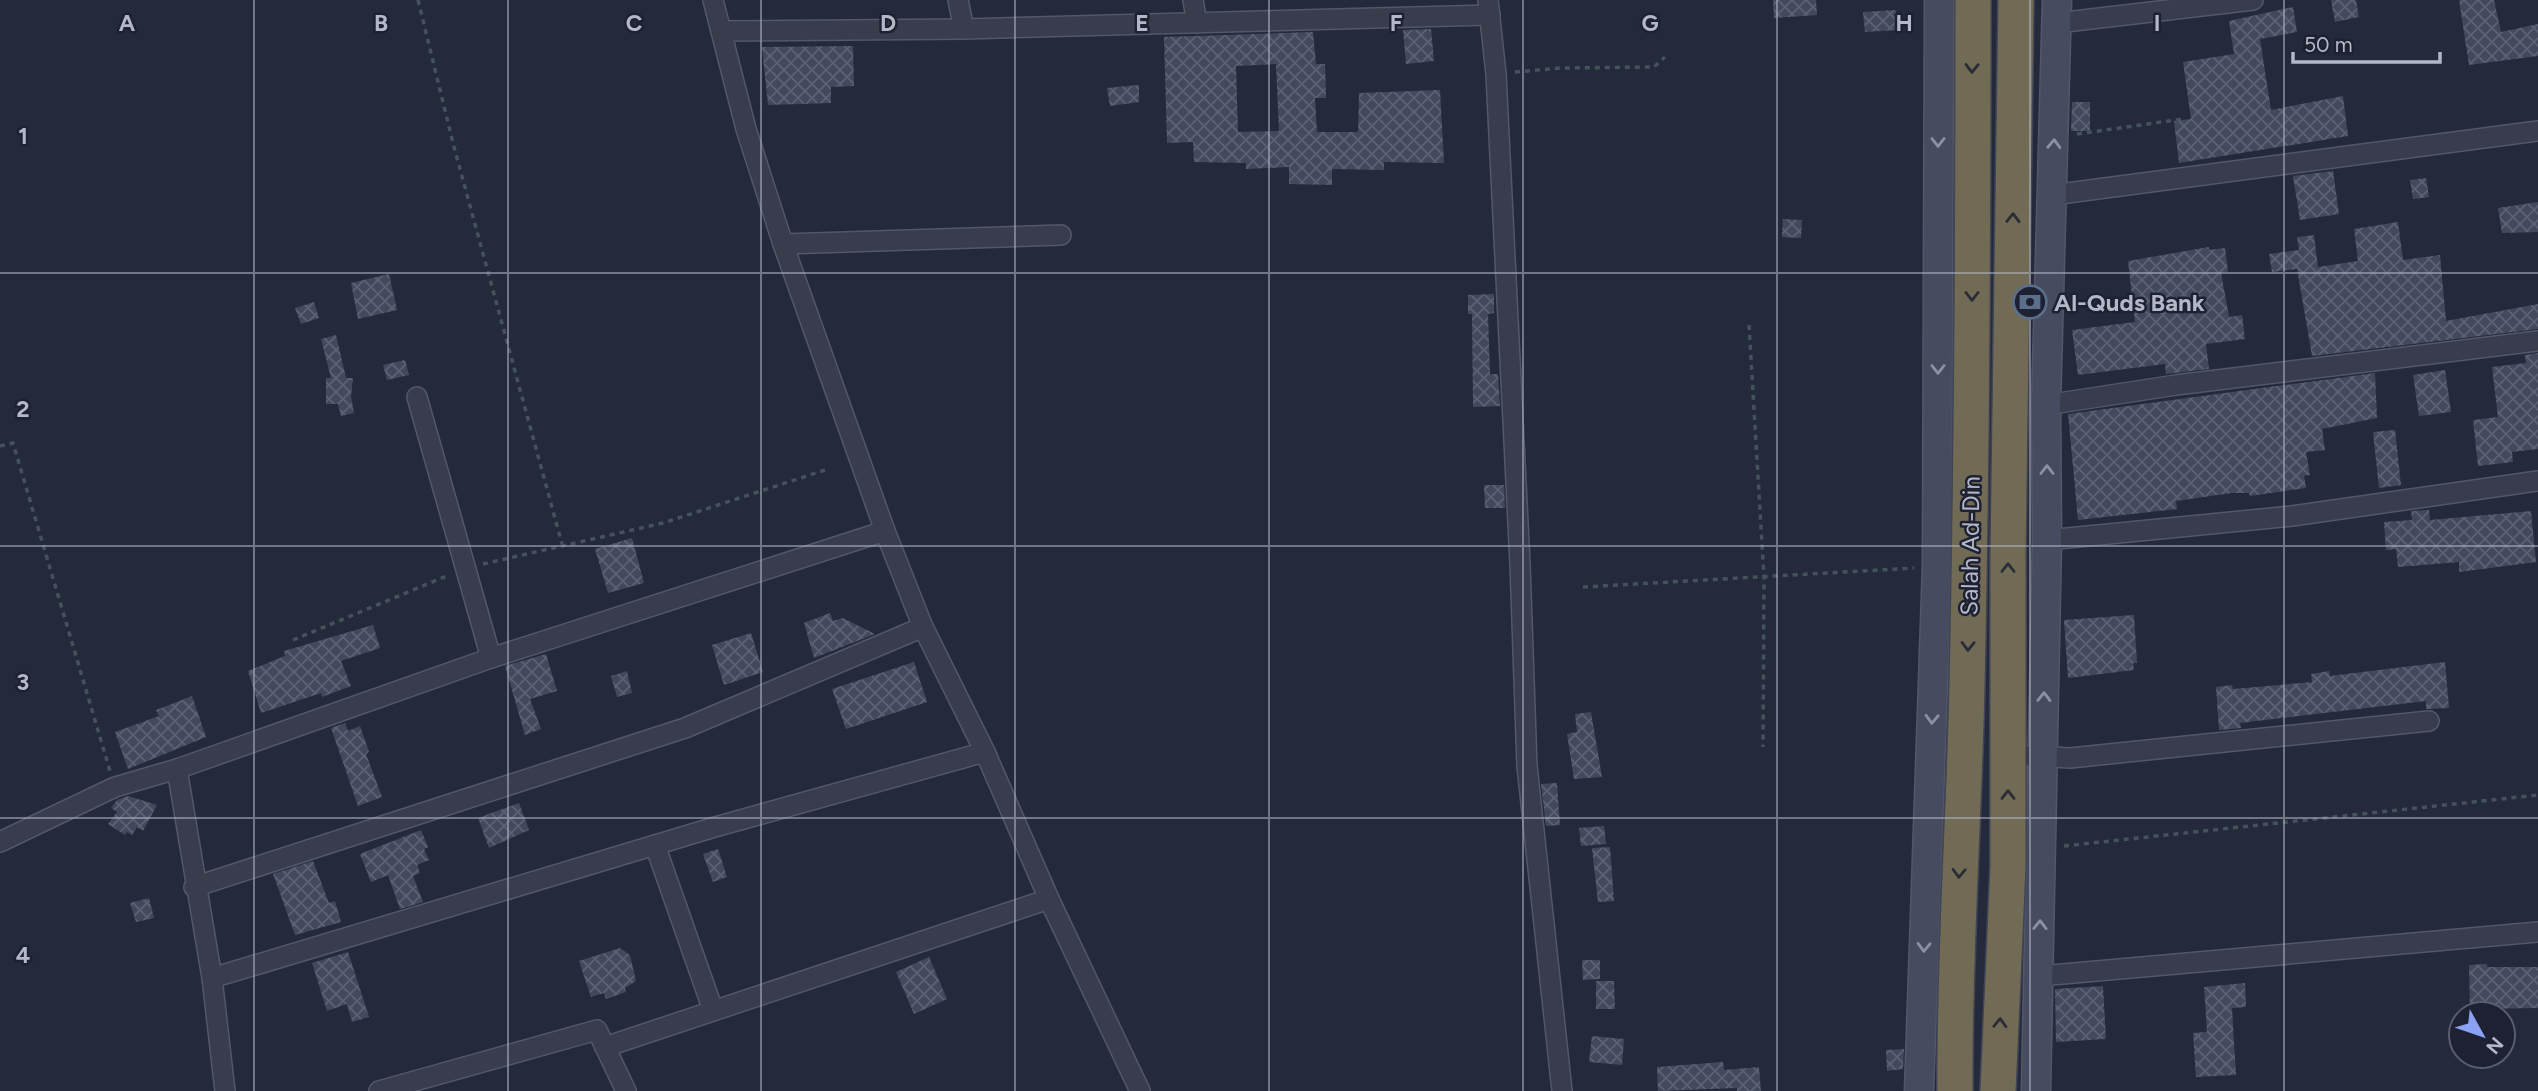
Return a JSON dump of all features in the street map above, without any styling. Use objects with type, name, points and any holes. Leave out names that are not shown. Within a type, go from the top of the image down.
[{"type":"highway","name":"Salah Ad-Din","points":[[1955,1091],[1955,992],[1967,689],[1972,421],[1973,0]]},
{"type":"highway","name":"Salah Ad-Din","points":[[1998,1091],[2008,866],[2016,0]]},
{"type":"street","points":[[713,0],[746,129],[783,244],[885,531],[923,627],[985,752],[1049,899],[1140,1091]]},
{"type":"street","points":[[958,0],[964,29]]},
{"type":"street","points":[[1194,0],[1197,23]]},
{"type":"street","points":[[1919,1091],[1937,565],[1939,0]]},
{"type":"street","points":[[2036,1091],[2047,540],[2046,405],[2057,12],[2253,0]]},
{"type":"street","points":[[722,31],[1197,23],[1489,7],[1496,74],[1527,766],[1562,1091]]},
{"type":"street","points":[[2052,195],[2538,131]]},
{"type":"street","points":[[783,244],[1061,236]]},
{"type":"street","points":[[2046,405],[2176,385],[2538,341]]},
{"type":"street","points":[[417,397],[491,658]]},
{"type":"street","points":[[2047,540],[2292,516],[2538,481]]},
{"type":"street","points":[[0,842],[115,787],[177,769],[491,658],[885,531]]},
{"type":"street","points":[[194,887],[685,728],[923,627]]},
{"type":"street","points":[[2008,757],[2111,754],[2430,721]]},
{"type":"street","points":[[212,978],[655,845],[985,752]]},
{"type":"street","points":[[177,769],[194,887],[212,978],[225,1091]]},
{"type":"street","points":[[655,845],[713,1010]]},
{"type":"street","points":[[605,1046],[1049,899]]},
{"type":"street","points":[[2040,976],[2538,932]]},
{"type":"street","points":[[379,1091],[597,1030],[626,1091]]},
{"type":"path","points":[[418,0],[454,148],[562,544]]},
{"type":"path","points":[[1496,74],[1561,68],[1654,67],[1665,57]]},
{"type":"path","points":[[2054,138],[2183,119]]},
{"type":"path","points":[[1749,325],[1764,578],[1763,747]]},
{"type":"path","points":[[0,446],[13,443],[115,787]]},
{"type":"path","points":[[293,640],[464,569],[562,544],[663,523],[825,470]]},
{"type":"path","points":[[1583,587],[1764,578],[1937,565]]},
{"type":"path","points":[[2041,848],[2538,795]]},
{"type":"building","points":[[1773,0],[1816,0],[1817,15],[1774,18]]},
{"type":"building","points":[[2331,0],[2356,0],[2359,17],[2335,22]]},
{"type":"building","points":[[2459,0],[2494,0],[2501,32],[2538,24],[2538,56],[2469,65]]},
{"type":"building","points":[[2293,7],[2297,32],[2260,39],[2271,110],[2343,96],[2348,136],[2179,163],[2174,121],[2191,119],[2183,62],[2234,54],[2229,21]]},
{"type":"building","points":[[1896,10],[1898,30],[1865,32],[1863,12]]},
{"type":"building","points":[[1431,29],[1434,61],[1406,64],[1403,30]]},
{"type":"building","points":[[1313,32],[1316,64],[1325,64],[1326,98],[1315,98],[1317,132],[1358,132],[1359,93],[1440,90],[1444,163],[1384,162],[1384,170],[1332,169],[1332,185],[1289,184],[1289,167],[1246,169],[1246,163],[1194,162],[1193,142],[1167,143],[1164,37]],"holes":[[[1276,64],[1279,131],[1238,132],[1236,66]]]},
{"type":"building","points":[[853,46],[854,86],[831,87],[831,103],[768,105],[762,47]]},
{"type":"building","points":[[1139,85],[1139,102],[1110,106],[1107,88]]},
{"type":"building","points":[[2072,102],[2090,102],[2090,131],[2071,131]]},
{"type":"building","points":[[2333,171],[2339,214],[2300,220],[2293,176]]},
{"type":"building","points":[[2426,178],[2429,197],[2413,199],[2410,180]]},
{"type":"building","points":[[2538,202],[2538,232],[2502,233],[2498,208]]},
{"type":"building","points":[[1783,219],[1802,220],[1801,238],[1782,237]]},
{"type":"building","points":[[2398,222],[2403,260],[2440,255],[2446,321],[2538,304],[2538,329],[2312,356],[2297,269],[2272,272],[2269,254],[2299,250],[2297,237],[2314,235],[2318,267],[2358,261],[2354,229]]},
{"type":"building","points":[[2209,247],[2209,250],[2225,248],[2228,272],[2221,273],[2229,317],[2242,315],[2245,339],[2206,344],[2209,369],[2166,374],[2165,364],[2078,375],[2072,330],[2135,322],[2128,261]]},
{"type":"building","points":[[389,274],[397,310],[358,319],[351,283]]},
{"type":"building","points":[[1494,294],[1494,313],[1488,314],[1490,374],[1498,374],[1500,406],[1473,407],[1472,314],[1468,314],[1468,295]]},
{"type":"building","points":[[314,302],[319,318],[301,324],[295,308]]},
{"type":"building","points":[[336,335],[346,378],[353,378],[351,396],[354,413],[341,416],[338,404],[326,404],[326,378],[331,378],[321,339]]},
{"type":"building","points":[[2538,353],[2538,449],[2512,452],[2513,462],[2478,466],[2473,420],[2498,417],[2492,367],[2526,363],[2525,355]]},
{"type":"building","points":[[405,360],[409,375],[387,380],[383,365]]},
{"type":"building","points":[[2445,370],[2451,412],[2419,416],[2413,375]]},
{"type":"building","points":[[2375,373],[2377,418],[2322,429],[2325,450],[2306,452],[2310,475],[2304,476],[2306,488],[2250,496],[2249,493],[2232,493],[2176,501],[2177,509],[2078,520],[2068,414]]},
{"type":"building","points":[[2395,430],[2401,485],[2379,488],[2373,432]]},
{"type":"building","points":[[1484,485],[1504,485],[1505,508],[1485,508]]},
{"type":"building","points":[[2429,510],[2430,520],[2531,511],[2536,562],[2459,572],[2459,562],[2398,567],[2396,549],[2386,550],[2384,522],[2412,520],[2411,511]]},
{"type":"building","points":[[632,538],[644,583],[608,593],[595,549]]},
{"type":"building","points":[[830,613],[833,621],[843,618],[875,634],[814,658],[804,623]]},
{"type":"building","points":[[2134,615],[2137,663],[2133,663],[2134,670],[2068,678],[2064,620]]},
{"type":"building","points":[[373,625],[380,648],[341,661],[351,686],[322,697],[321,693],[261,713],[248,671],[285,656],[284,651]]},
{"type":"building","points":[[751,633],[763,672],[724,685],[712,645]]},
{"type":"building","points":[[546,654],[557,691],[530,699],[541,729],[525,735],[505,666]]},
{"type":"building","points":[[914,662],[927,702],[846,729],[832,689]]},
{"type":"building","points":[[2445,662],[2449,708],[2426,709],[2426,701],[2240,723],[2241,728],[2219,730],[2216,687],[2232,685],[2233,689],[2312,682],[2311,674],[2329,671],[2330,676]]},
{"type":"building","points":[[627,671],[632,693],[617,697],[611,676]]},
{"type":"building","points":[[192,696],[206,737],[128,769],[115,732],[159,716],[156,710]]},
{"type":"building","points":[[1591,712],[1602,777],[1574,779],[1567,734],[1577,732],[1575,714]]},
{"type":"building","points":[[345,723],[348,731],[360,726],[369,752],[366,754],[382,797],[358,806],[331,728]]},
{"type":"building","points":[[1557,783],[1560,825],[1546,826],[1541,784]]},
{"type":"building","points":[[128,796],[157,805],[143,831],[137,827],[132,835],[127,832],[125,835],[108,824],[117,812],[111,808],[117,800]]},
{"type":"building","points":[[519,803],[529,830],[489,848],[478,818]]},
{"type":"building","points":[[1604,826],[1606,844],[1581,846],[1579,828]]},
{"type":"building","points":[[421,830],[428,847],[424,849],[429,860],[417,865],[420,873],[413,876],[423,902],[400,909],[388,875],[371,882],[360,854]]},
{"type":"building","points":[[1610,847],[1614,901],[1598,902],[1592,848]]},
{"type":"building","points":[[718,849],[727,877],[713,882],[703,854]]},
{"type":"building","points":[[313,861],[329,903],[335,901],[341,922],[295,935],[273,874]]},
{"type":"building","points":[[149,898],[154,918],[136,922],[130,903]]},
{"type":"building","points":[[620,948],[630,955],[636,981],[625,988],[626,992],[606,999],[604,993],[591,997],[579,961]]},
{"type":"building","points":[[348,952],[369,1017],[352,1022],[347,1004],[327,1011],[312,963]]},
{"type":"building","points":[[929,957],[947,999],[914,1014],[896,972]]},
{"type":"building","points":[[1582,960],[1600,960],[1600,979],[1583,980]]},
{"type":"building","points":[[2469,965],[2538,967],[2538,1008],[2517,1008],[2517,1000],[2470,1000]]},
{"type":"building","points":[[1596,981],[1614,981],[1615,1009],[1596,1009]]},
{"type":"building","points":[[2245,983],[2246,1007],[2232,1008],[2236,1075],[2196,1077],[2193,1033],[2207,1032],[2204,987]]},
{"type":"building","points":[[2103,986],[2106,1039],[2056,1042],[2055,989]]},
{"type":"building","points":[[1592,1036],[1624,1039],[1622,1065],[1589,1062]]},
{"type":"building","points":[[1904,1049],[1903,1069],[1887,1071],[1886,1050]]},
{"type":"building","points":[[1723,1062],[1724,1070],[1759,1067],[1761,1091],[1737,1091],[1737,1088],[1658,1091],[1657,1067]]},
{"type":"place","name":"Al-Quds Bank","points":[[2030,302]]}]
